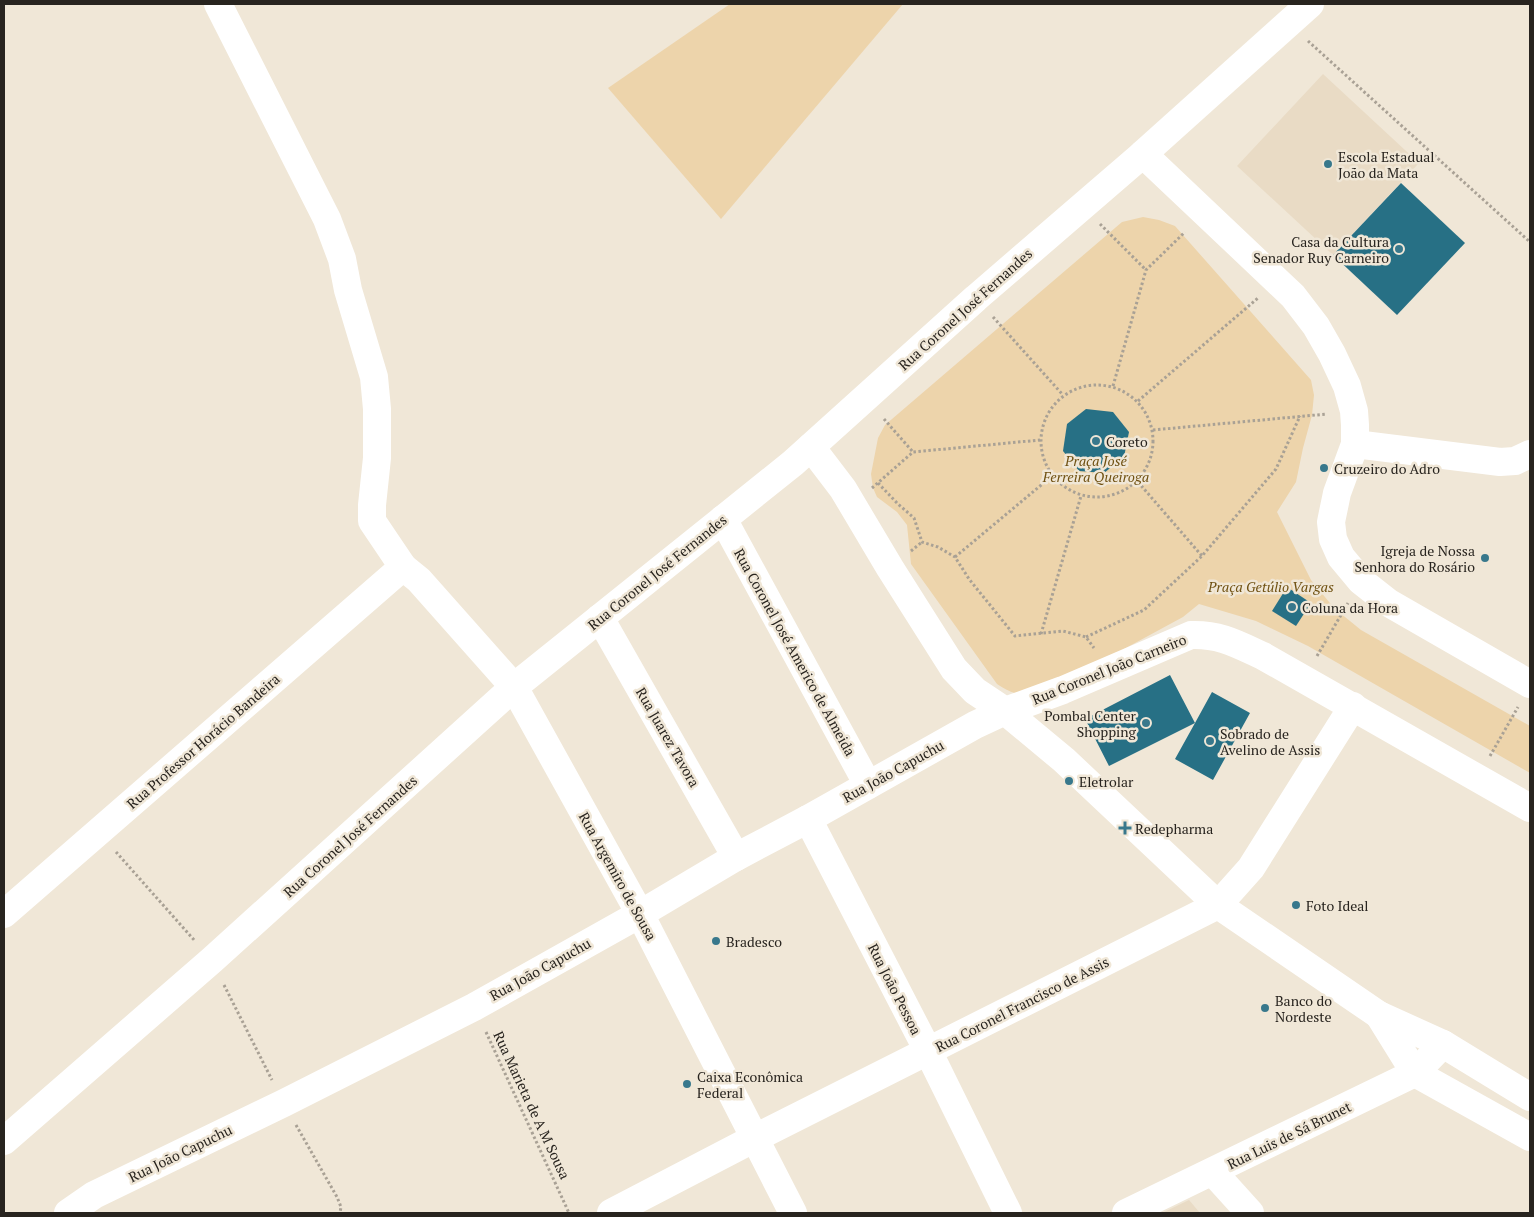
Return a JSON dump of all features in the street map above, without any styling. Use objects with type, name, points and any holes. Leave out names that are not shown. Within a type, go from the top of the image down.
[{"type":"street","name":"Rua Argemiro de Sousa","points":[[218,4],[327,219],[342,259],[348,290],[374,377],[378,408],[377,458],[372,521],[403,568],[419,580],[514,687],[640,914],[793,1213]]},
{"type":"street","name":"Rua Coronel José Fernandes","points":[[4,1141],[212,960],[514,687],[811,447],[976,298],[1083,207],[1310,4]]},
{"type":"street","points":[[1143,154],[1299,304],[1316,326],[1332,354],[1347,386],[1354,411],[1355,444],[1337,493],[1331,522],[1333,539],[1341,557],[1361,582],[1396,607],[1530,684]]},
{"type":"street","points":[[1355,444],[1500,462],[1515,461],[1530,454]]},
{"type":"street","points":[[811,447],[828,467],[852,504],[954,669],[975,691],[1005,711],[1064,760],[1218,905],[1379,1015],[1443,1044],[1530,1096]]},
{"type":"street","name":"Rua Coronel José Americo de Almeida","points":[[722,519],[868,785]]},
{"type":"street","name":"Rua Professor Horácio Bandeira","points":[[4,914],[403,568]]},
{"type":"street","name":"Rua Juarez Tavora","points":[[600,618],[736,857]]},
{"type":"street","name":"Rua Coronel João Carneiro","points":[[1005,711],[1064,690],[1191,635],[1226,638],[1304,678],[1530,808]]},
{"type":"street","name":"Rua Coronel Francisco de Assis","points":[[611,1213],[755,1138],[1218,905],[1251,868],[1353,706]]},
{"type":"street","name":"Rua João Capuchu","points":[[68,1213],[94,1195],[284,1103],[474,1006],[640,914],[736,857],[808,819],[975,725],[1005,711]]},
{"type":"street","name":"Rua João Pessoa","points":[[808,819],[928,1052],[1008,1213]]},
{"type":"street","points":[[1379,1015],[1415,1072],[1530,1137]]},
{"type":"street","name":"Rua Luis de Sá Brunet","points":[[1126,1213],[1415,1072],[1443,1044]]},
{"type":"street","points":[[1213,1172],[1250,1213]]},
{"type":"path","points":[[1289,24],[1530,242]]},
{"type":"path","points":[[1083,207],[1146,270]]},
{"type":"path","points":[[1112,386],[1146,270],[1205,212]]},
{"type":"path","points":[[1138,401],[1278,282]]},
{"type":"path","points":[[976,298],[1063,395]]},
{"type":"path","points":[[1087,384],[1112,386],[1126,392],[1138,401],[1148,415],[1153,430],[1152,458],[1138,482],[1111,496],[1081,496],[1064,488],[1052,476],[1042,459],[1040,440],[1046,415],[1063,395],[1087,384]]},
{"type":"path","points":[[865,398],[913,452]]},
{"type":"path","points":[[1153,430],[1354,411]]},
{"type":"path","points":[[1086,637],[1144,610],[1202,556],[1276,469],[1300,416]]},
{"type":"path","points":[[852,504],[913,452],[1040,440]]},
{"type":"path","points":[[955,557],[1052,476]]},
{"type":"path","points":[[1138,482],[1202,556]]},
{"type":"path","points":[[878,483],[914,518],[922,542],[938,547],[955,557],[1015,636],[1063,631],[1086,637],[1110,669]]},
{"type":"path","points":[[1041,634],[1081,496]]},
{"type":"path","points":[[1304,678],[1361,582]]},
{"type":"path","points":[[1477,777],[1530,684]]},
{"type":"path","points":[[98,832],[212,960],[284,1103],[337,1197],[341,1207],[340,1213]]},
{"type":"path","name":"Rua Marieta de A M Sousa","points":[[474,1006],[569,1213]]},
{"type":"shaded area","name":"Escola Estadual João da Mata","points":[[1323,74],[1419,163],[1333,255],[1237,166]]},
{"type":"shaded area","points":[[1189,1200],[1200,1213],[1162,1213]]},
{"type":"green space","points":[[730,4],[903,4],[721,219],[608,88]]},
{"type":"green space","name":"Praça José Ferreira Queiroga","points":[[1143,217],[1175,226],[1311,380],[1314,395],[1312,415],[1296,482],[1277,512],[1311,580],[1334,608],[1361,630],[1530,726],[1530,773],[1308,646],[1256,621],[1199,604],[1183,617],[1041,694],[1023,695],[1013,693],[997,684],[911,564],[907,525],[897,512],[877,497],[873,488],[871,474],[878,438],[885,425],[1122,222]]},
{"type":"building","name":"Casa da Cultura Senador Ruy Carneiro","points":[[1401,183],[1465,243],[1397,315],[1333,255]]},
{"type":"building","name":"Coreto","points":[[1086,409],[1113,412],[1129,432],[1124,457],[1104,473],[1079,471],[1063,451],[1067,424]]},
{"type":"building","name":"Coluna da Hora","points":[[1287,587],[1311,603],[1296,626],[1272,611]]},
{"type":"building","points":[[1170,675],[1195,723],[1109,766],[1085,719]]},
{"type":"building","name":"Sobrado de Avelino de Assis","points":[[1212,692],[1250,713],[1213,780],[1175,759]]},
{"type":"place","name":"Escola Estadual João da Mata","points":[[1328,164]]},
{"type":"place","name":"Casa da Cultura Senador Ruy Carneiro","points":[[1399,249]]},
{"type":"place","name":"Coreto","points":[[1096,441]]},
{"type":"place","name":"Cruzeiro do Adro","points":[[1324,468]]},
{"type":"place","name":"Igreja de Nossa Senhora do Rosário","points":[[1485,558]]},
{"type":"place","name":"Coluna da Hora","points":[[1292,607]]},
{"type":"place","name":"Pombal Center Shopping","points":[[1146,723]]},
{"type":"place","name":"Sobrado de Avelino de Assis","points":[[1210,741]]},
{"type":"place","name":"Eletrolar","points":[[1069,781]]},
{"type":"place","name":"Redepharma","points":[[1125,828]]},
{"type":"place","name":"Foto Ideal","points":[[1296,905]]},
{"type":"place","name":"Bradesco","points":[[716,941]]},
{"type":"place","name":"Banco do Nordeste","points":[[1265,1008]]},
{"type":"place","name":"Caixa Econômica Federal","points":[[687,1084]]},
{"type":"park label","name":"Praça Getúlio Vargas","points":[[1271,586]]}]
